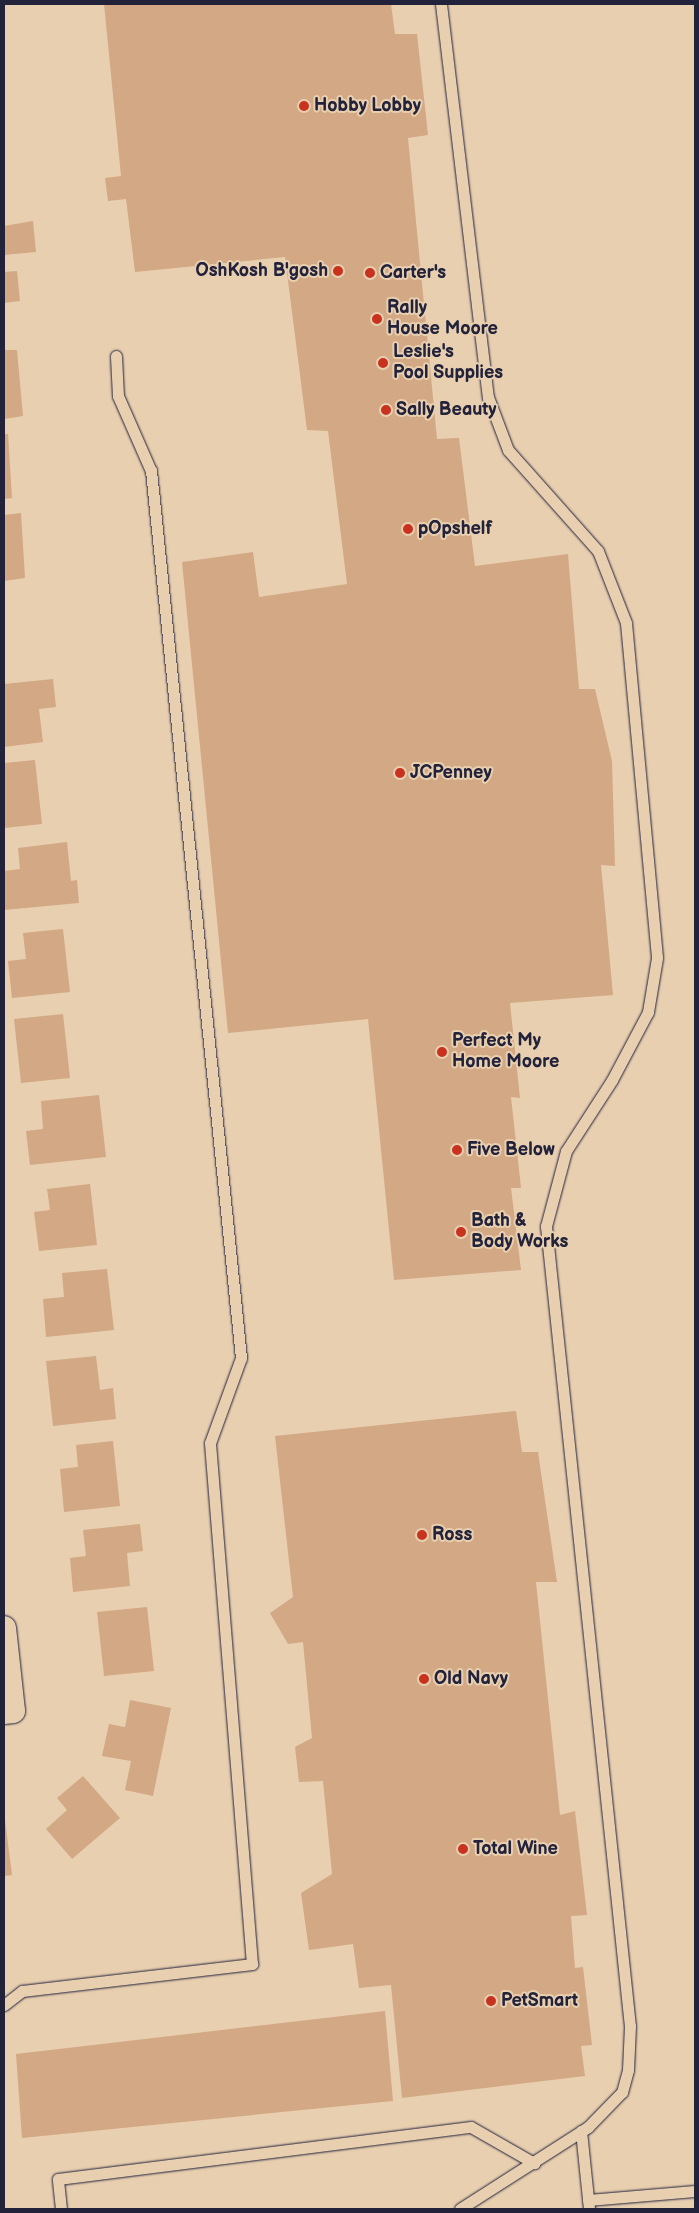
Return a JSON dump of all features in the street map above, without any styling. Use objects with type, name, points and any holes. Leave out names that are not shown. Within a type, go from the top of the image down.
[{"type":"street","points":[[4,1628],[8,1712]]},
{"type":"lane","points":[[441,4],[488,397],[508,450],[598,551],[626,623],[657,958],[644,1019],[612,1080],[566,1150],[546,1226],[630,2026],[622,2092],[581,2131],[460,2209]]},
{"type":"lane","points":[[4,2005],[22,1991],[252,1964],[210,1443],[241,1358],[151,471],[118,396],[116,356]]},
{"type":"lane","points":[[61,2209],[58,2179],[472,2127],[534,2163]]},
{"type":"lane","points":[[581,2131],[588,2205],[695,2191]]},
{"type":"building","points":[[104,4],[391,4],[395,34],[417,34],[428,135],[408,138],[437,439],[459,438],[475,566],[568,554],[579,689],[595,689],[612,761],[615,866],[601,865],[613,995],[510,1003],[520,1098],[511,1097],[521,1188],[511,1188],[521,1270],[394,1280],[368,1019],[228,1033],[182,562],[253,552],[259,597],[347,584],[328,431],[307,430],[285,257],[135,272],[126,199],[108,201],[105,178],[121,176]]},
{"type":"building","points":[[33,221],[36,252],[4,255],[4,226]]},
{"type":"building","points":[[17,271],[20,301],[4,303],[4,272]]},
{"type":"building","points":[[4,350],[17,350],[23,416],[4,419]]},
{"type":"building","points":[[4,434],[8,434],[12,498],[4,499]]},
{"type":"building","points":[[21,513],[25,578],[4,581],[4,515]]},
{"type":"building","points":[[53,679],[56,707],[39,709],[43,742],[4,747],[4,684]]},
{"type":"building","points":[[35,760],[42,824],[4,828],[4,763]]},
{"type":"building","points":[[67,842],[71,881],[77,880],[79,903],[4,910],[4,871],[20,869],[18,848]]},
{"type":"building","points":[[63,929],[70,992],[12,998],[8,961],[26,959],[23,933]]},
{"type":"building","points":[[63,1014],[70,1078],[21,1083],[14,1019]]},
{"type":"building","points":[[99,1095],[106,1157],[30,1165],[26,1131],[43,1129],[41,1101]]},
{"type":"building","points":[[90,1184],[97,1245],[39,1251],[34,1212],[50,1210],[47,1189]]},
{"type":"building","points":[[107,1269],[114,1330],[46,1337],[43,1299],[64,1297],[62,1273]]},
{"type":"building","points":[[96,1356],[100,1390],[113,1388],[116,1419],[53,1426],[46,1361]]},
{"type":"building","points":[[516,1411],[522,1452],[538,1452],[557,1582],[536,1582],[560,1815],[575,1811],[587,1915],[571,1916],[575,1968],[583,1967],[592,2045],[581,2046],[585,2076],[402,2098],[391,1985],[359,1988],[353,1944],[309,1950],[301,1893],[332,1874],[323,1781],[299,1782],[295,1747],[312,1738],[303,1642],[288,1644],[270,1613],[293,1597],[275,1436]]},
{"type":"building","points":[[113,1441],[120,1506],[64,1512],[60,1469],[78,1467],[76,1445]]},
{"type":"building","points":[[140,1524],[143,1551],[127,1553],[130,1586],[73,1592],[70,1558],[86,1556],[83,1530]]},
{"type":"building","points":[[147,1607],[154,1671],[104,1676],[97,1612]]},
{"type":"building","points":[[130,1700],[171,1708],[153,1796],[125,1790],[131,1761],[102,1756],[109,1724],[125,1727]]},
{"type":"building","points":[[83,1776],[120,1818],[72,1859],[46,1829],[67,1810],[57,1798]]},
{"type":"building","points":[[4,1812],[12,1875],[4,1876]]},
{"type":"building","points":[[385,2011],[393,2101],[22,2138],[16,2054]]},
{"type":"place","name":"Hobby Lobby","points":[[304,106]]},
{"type":"place","name":"OshKosh B'gosh","points":[[338,271]]},
{"type":"place","name":"Carter's","points":[[370,273]]},
{"type":"place","name":"Rally House Moore","points":[[377,319]]},
{"type":"place","name":"Leslie's Pool Supplies","points":[[383,363]]},
{"type":"place","name":"Sally Beauty","points":[[386,410]]},
{"type":"place","name":"pOpshelf","points":[[408,529]]},
{"type":"place","name":"JCPenney","points":[[400,773]]},
{"type":"place","name":"Perfect My Home Moore","points":[[442,1052]]},
{"type":"place","name":"Five Below","points":[[457,1150]]},
{"type":"place","name":"Bath & Body Works","points":[[461,1232]]},
{"type":"place","name":"Ross","points":[[422,1535]]},
{"type":"place","name":"Old Navy","points":[[424,1679]]},
{"type":"place","name":"Total Wine","points":[[463,1849]]},
{"type":"place","name":"PetSmart","points":[[491,2001]]}]
